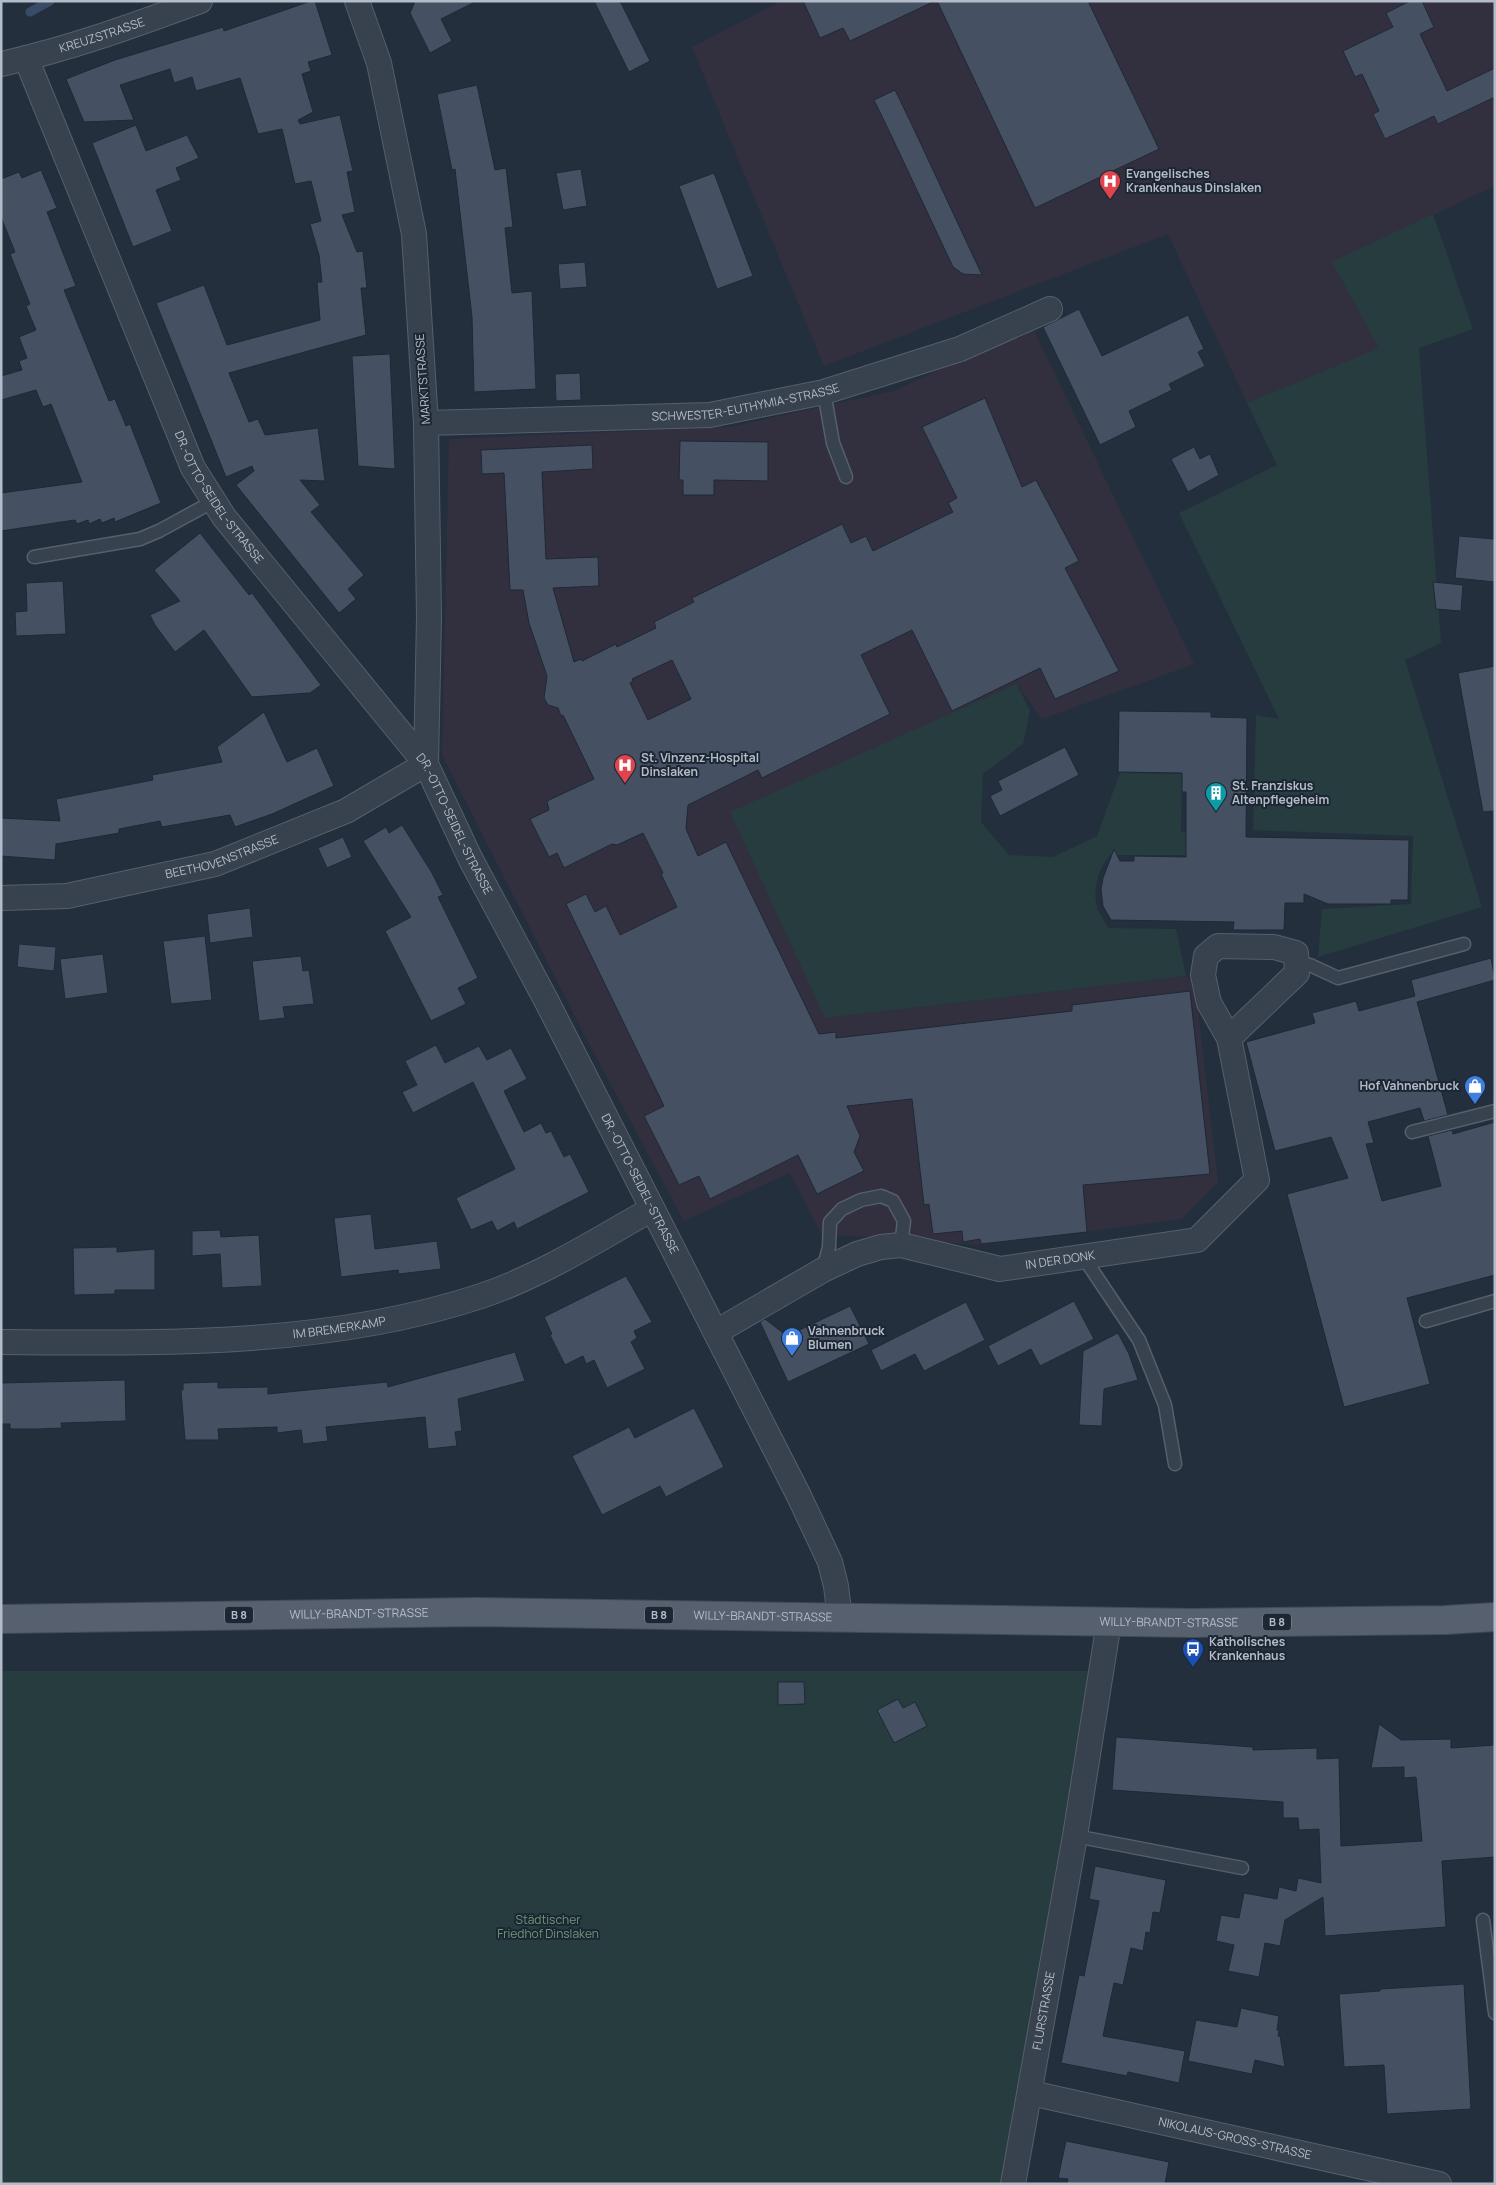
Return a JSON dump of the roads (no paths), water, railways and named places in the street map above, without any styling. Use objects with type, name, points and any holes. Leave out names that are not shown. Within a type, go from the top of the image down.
[{"type":"main road","name":"WILLY-BRANDT-STRASSE","points":[[1,1619],[477,1612],[840,1619],[1212,1623],[1445,1620],[1495,1617]]},
{"type":"street","name":"KREUZSTRASSE","points":[[1,64],[103,35],[200,1]]},
{"type":"street","name":"MARKTSTRASSE","points":[[356,1],[379,63],[414,234],[426,423],[428,617],[426,764]]},
{"type":"street","name":"DR.-OTTO-SEIDEL-STRASSE","points":[[26,58],[193,468],[224,517],[426,764],[470,858],[546,1000],[799,1496],[830,1562],[836,1586],[840,1619]]},
{"type":"street","name":"SCHWESTER-EUTHYMIA-STRASSE","points":[[426,423],[710,415],[824,392],[960,349],[1050,309]]},
{"type":"street","name":"BEETHOVENSTRASSE","points":[[1,898],[67,896],[215,864],[346,811],[426,764]]},
{"type":"street","name":"IN DER DONK","points":[[716,1332],[823,1270],[857,1254],[880,1247],[901,1245],[1000,1270],[1197,1240],[1257,1180],[1229,1038],[1208,1002],[1203,975],[1206,956],[1218,946],[1274,947],[1296,953],[1297,966]]},
{"type":"street","points":[[1229,1038],[1298,973],[1297,966]]},
{"type":"street","name":"IM BREMERKAMP","points":[[1,1342],[143,1343],[290,1334],[371,1324],[482,1296],[552,1265],[652,1209]]},
{"type":"street","name":"FLURSTRASSE","points":[[1013,2184],[1031,2093],[1110,1622]]},
{"type":"street","name":"NIKOLAUS-GROSS-STRASSE","points":[[1031,2093],[1439,2184]]},
{"type":"lane","points":[[824,392],[833,443],[846,477]]},
{"type":"lane","points":[[34,557],[140,539],[159,532],[214,501]]},
{"type":"lane","points":[[1297,966],[1310,965],[1338,978],[1464,944]]},
{"type":"lane","points":[[1412,1132],[1495,1111]]},
{"type":"lane","points":[[823,1270],[829,1247],[830,1222],[842,1209],[861,1200],[881,1196],[893,1201],[904,1221],[901,1245]]},
{"type":"lane","points":[[1084,1258],[1139,1340],[1165,1405],[1175,1464]]},
{"type":"lane","points":[[1426,1321],[1495,1301]]},
{"type":"lane","points":[[1075,1836],[1242,1868]]},
{"type":"lane","points":[[1483,1920],[1495,2013]]},
{"type":"waterway","points":[[30,12],[50,1]]},
{"type":"place","name":"Evangelisches Krankenhaus Dinslaken","points":[[1110,200]]},
{"type":"place","name":"St. Vinzenz-Hospital Dinslaken","points":[[625,784]]},
{"type":"place","name":"St. Franziskus Altenpflegeheim","points":[[1216,812]]},
{"type":"place","name":"Hof Vahnenbruck","points":[[1475,1105]]},
{"type":"place","name":"Vahnenbruck Blumen","points":[[792,1357]]},
{"type":"place","name":"Katholisches Krankenhaus","points":[[1193,1668]]},
{"type":"park label","name":"Städtischer Friedhof Dinslaken","points":[[548,1927]]}]
